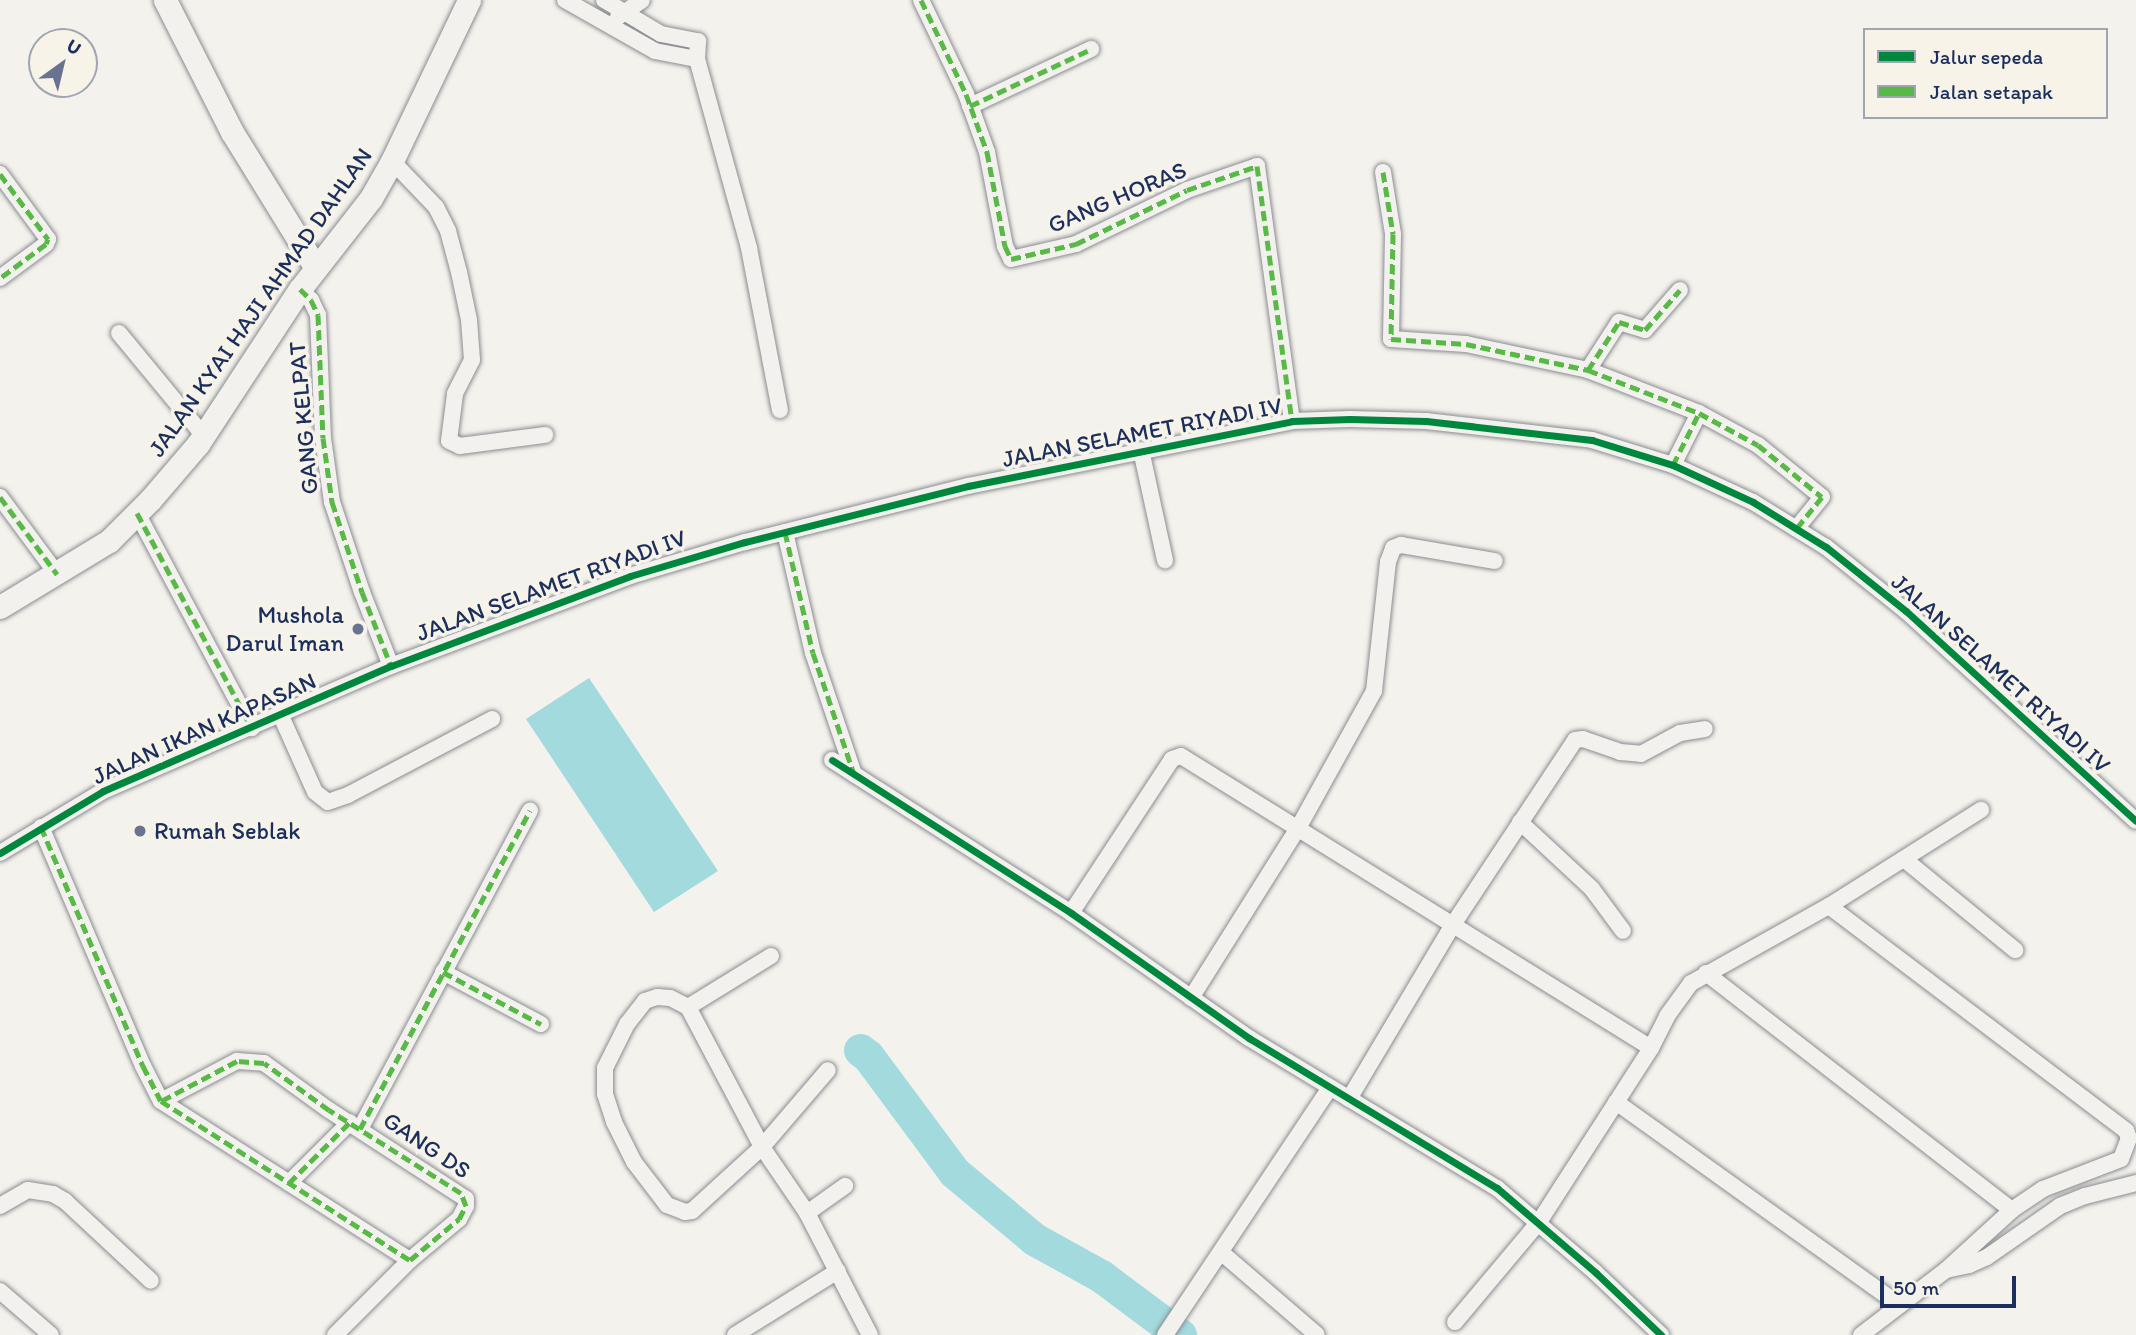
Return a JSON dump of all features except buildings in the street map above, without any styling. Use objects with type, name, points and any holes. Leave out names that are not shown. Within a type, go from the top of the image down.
[{"type":"main road","points":[[165,0],[232,132],[316,268]]},
{"type":"main road","name":"JALAN KYAI HAJI AHMAD DAHLAN","points":[[0,607],[109,541],[137,513],[204,435],[300,289],[371,198],[392,161],[469,0]]},
{"type":"street","points":[[565,0],[655,51],[697,59]]},
{"type":"street","points":[[604,0],[661,34],[698,41],[697,59],[749,248],[780,410]]},
{"type":"street","points":[[609,24],[642,0]]},
{"type":"street","name":"GANG HORAS","points":[[921,0],[988,152],[1005,246],[1011,259],[1076,244],[1187,190],[1257,166],[1292,421]]},
{"type":"street","points":[[970,106],[1091,49]]},
{"type":"street","points":[[392,161],[436,207],[448,231],[469,320],[472,360],[455,394],[449,442],[460,446],[545,435]]},
{"type":"street","points":[[1383,172],[1393,233],[1391,339],[1466,344],[1588,370],[1699,413],[1758,445],[1822,497],[1796,529]]},
{"type":"street","points":[[0,174],[48,239],[46,244],[0,278]]},
{"type":"street","name":"GANG KELPAT","points":[[300,289],[311,300],[318,315],[323,438],[332,502],[362,592],[391,666]]},
{"type":"street","points":[[1588,370],[1619,323],[1645,330],[1680,290]]},
{"type":"street","points":[[119,332],[204,435]]},
{"type":"street","points":[[1673,465],[1699,413]]},
{"type":"street","name":"JALAN SELAMET RIYADI IV","points":[[391,666],[629,576],[785,532],[968,486],[1292,421],[1426,421],[1524,430],[1592,440],[1673,465],[1754,502],[1826,547],[1906,611],[2136,821]]},
{"type":"street","points":[[1141,450],[1165,560]]},
{"type":"street","points":[[0,497],[57,574]]},
{"type":"street","points":[[137,513],[252,728]]},
{"type":"street","points":[[785,532],[813,653],[854,775]]},
{"type":"street","points":[[1191,998],[1297,830],[1374,691],[1388,562],[1393,548],[1401,545],[1495,561]]},
{"type":"street","name":"JALAN IKAN KAPASAN","points":[[0,853],[103,791],[391,666]]},
{"type":"street","points":[[281,716],[315,792],[328,802],[348,795],[492,719]]},
{"type":"street","points":[[1349,1099],[1452,926],[1575,740],[1583,739],[1620,752],[1641,754],[1680,733],[1705,729]]},
{"type":"street","points":[[1071,913],[1175,756],[1185,758],[1651,1048]]},
{"type":"street","points":[[832,760],[1071,913],[1191,998],[1330,1088],[1458,1163],[1539,1222],[1661,1335]]},
{"type":"street","name":"GANG DS","points":[[355,1126],[443,972],[530,810]]},
{"type":"street","points":[[1455,1322],[1539,1222],[1651,1048],[1679,998],[1706,973],[1829,906],[1982,810]]},
{"type":"street","points":[[1520,822],[1592,889],[1623,931]]},
{"type":"street","points":[[41,827],[143,1066],[162,1101],[410,1260],[335,1335]]},
{"type":"street","points":[[1904,859],[2015,950]]},
{"type":"street","points":[[1829,906],[2126,1130],[2129,1138],[2121,1158],[2058,1181],[2012,1210],[1946,1270],[1861,1335]]},
{"type":"street","points":[[688,1007],[771,956]]},
{"type":"street","points":[[443,972],[541,1024]]},
{"type":"street","points":[[1706,973],[2012,1210]]},
{"type":"street","points":[[828,1070],[762,1147],[692,1211],[684,1212],[667,1205],[634,1162],[614,1122],[605,1094],[605,1068],[627,1024],[645,1001],[657,997],[670,998],[688,1007],[762,1147],[807,1213],[870,1335]]},
{"type":"street","name":"GANG DS","points":[[162,1101],[237,1061],[252,1060],[264,1063],[466,1199],[466,1206],[459,1219],[410,1260]]},
{"type":"street","points":[[1168,1331],[1330,1088]]},
{"type":"street","points":[[1616,1102],[1900,1305]]},
{"type":"street","points":[[289,1183],[355,1126]]},
{"type":"street","points":[[1946,1270],[1969,1265],[1987,1257],[2060,1206],[2085,1196],[2136,1183]]},
{"type":"street","points":[[807,1213],[845,1186]]},
{"type":"street","points":[[0,1206],[28,1190],[53,1194],[65,1201],[151,1281]]},
{"type":"street","points":[[1222,1253],[1317,1335]]},
{"type":"street","points":[[735,1335],[838,1271]]},
{"type":"street","points":[[0,1291],[51,1335]]},
{"type":"water","points":[[589,678],[718,871],[654,912],[526,719]]},
{"type":"waterway","points":[[860,1050],[868,1056],[954,1172],[1034,1239],[1101,1276],[1180,1335]]},
{"type":"marked path","points":[[921,0],[966,94],[987,152],[1005,246],[1011,259],[1076,244],[1187,190],[1257,166],[1292,421]]},
{"type":"marked path","points":[[970,106],[1091,49]]},
{"type":"marked path","points":[[1383,172],[1393,234],[1391,339],[1466,344],[1588,370],[1699,413],[1758,445],[1822,497],[1796,529]]},
{"type":"marked path","points":[[0,174],[48,239],[46,244],[0,278]]},
{"type":"marked path","points":[[300,289],[311,300],[318,315],[323,438],[332,502],[362,592],[391,666]]},
{"type":"marked path","points":[[1588,370],[1619,322],[1645,330],[1680,290]]},
{"type":"marked path","points":[[1673,465],[1699,413]]},
{"type":"marked path","points":[[0,497],[57,574]]},
{"type":"marked path","points":[[137,513],[252,728]]},
{"type":"marked path","points":[[785,532],[813,653],[854,774]]},
{"type":"marked path","points":[[360,1129],[530,810]]},
{"type":"marked path","points":[[41,827],[143,1066],[161,1101],[410,1260],[459,1219],[466,1206],[461,1193],[329,1110],[264,1063],[237,1061],[161,1101]]},
{"type":"marked path","points":[[443,972],[541,1024]]},
{"type":"marked path","points":[[289,1183],[350,1122]]},
{"type":"cycle path","points":[[0,853],[103,791],[391,666],[630,576],[745,542],[968,486],[1292,421],[1350,419],[1426,421],[1592,440],[1673,465],[1753,502],[1826,547],[1906,611],[2136,821]]},
{"type":"cycle path","points":[[832,760],[1071,913],[1249,1038],[1497,1188],[1596,1273],[1661,1335]]},
{"type":"place","name":"Mushola Darul Iman","points":[[358,629]]},
{"type":"place","name":"Rumah Seblak","points":[[140,831]]}]
